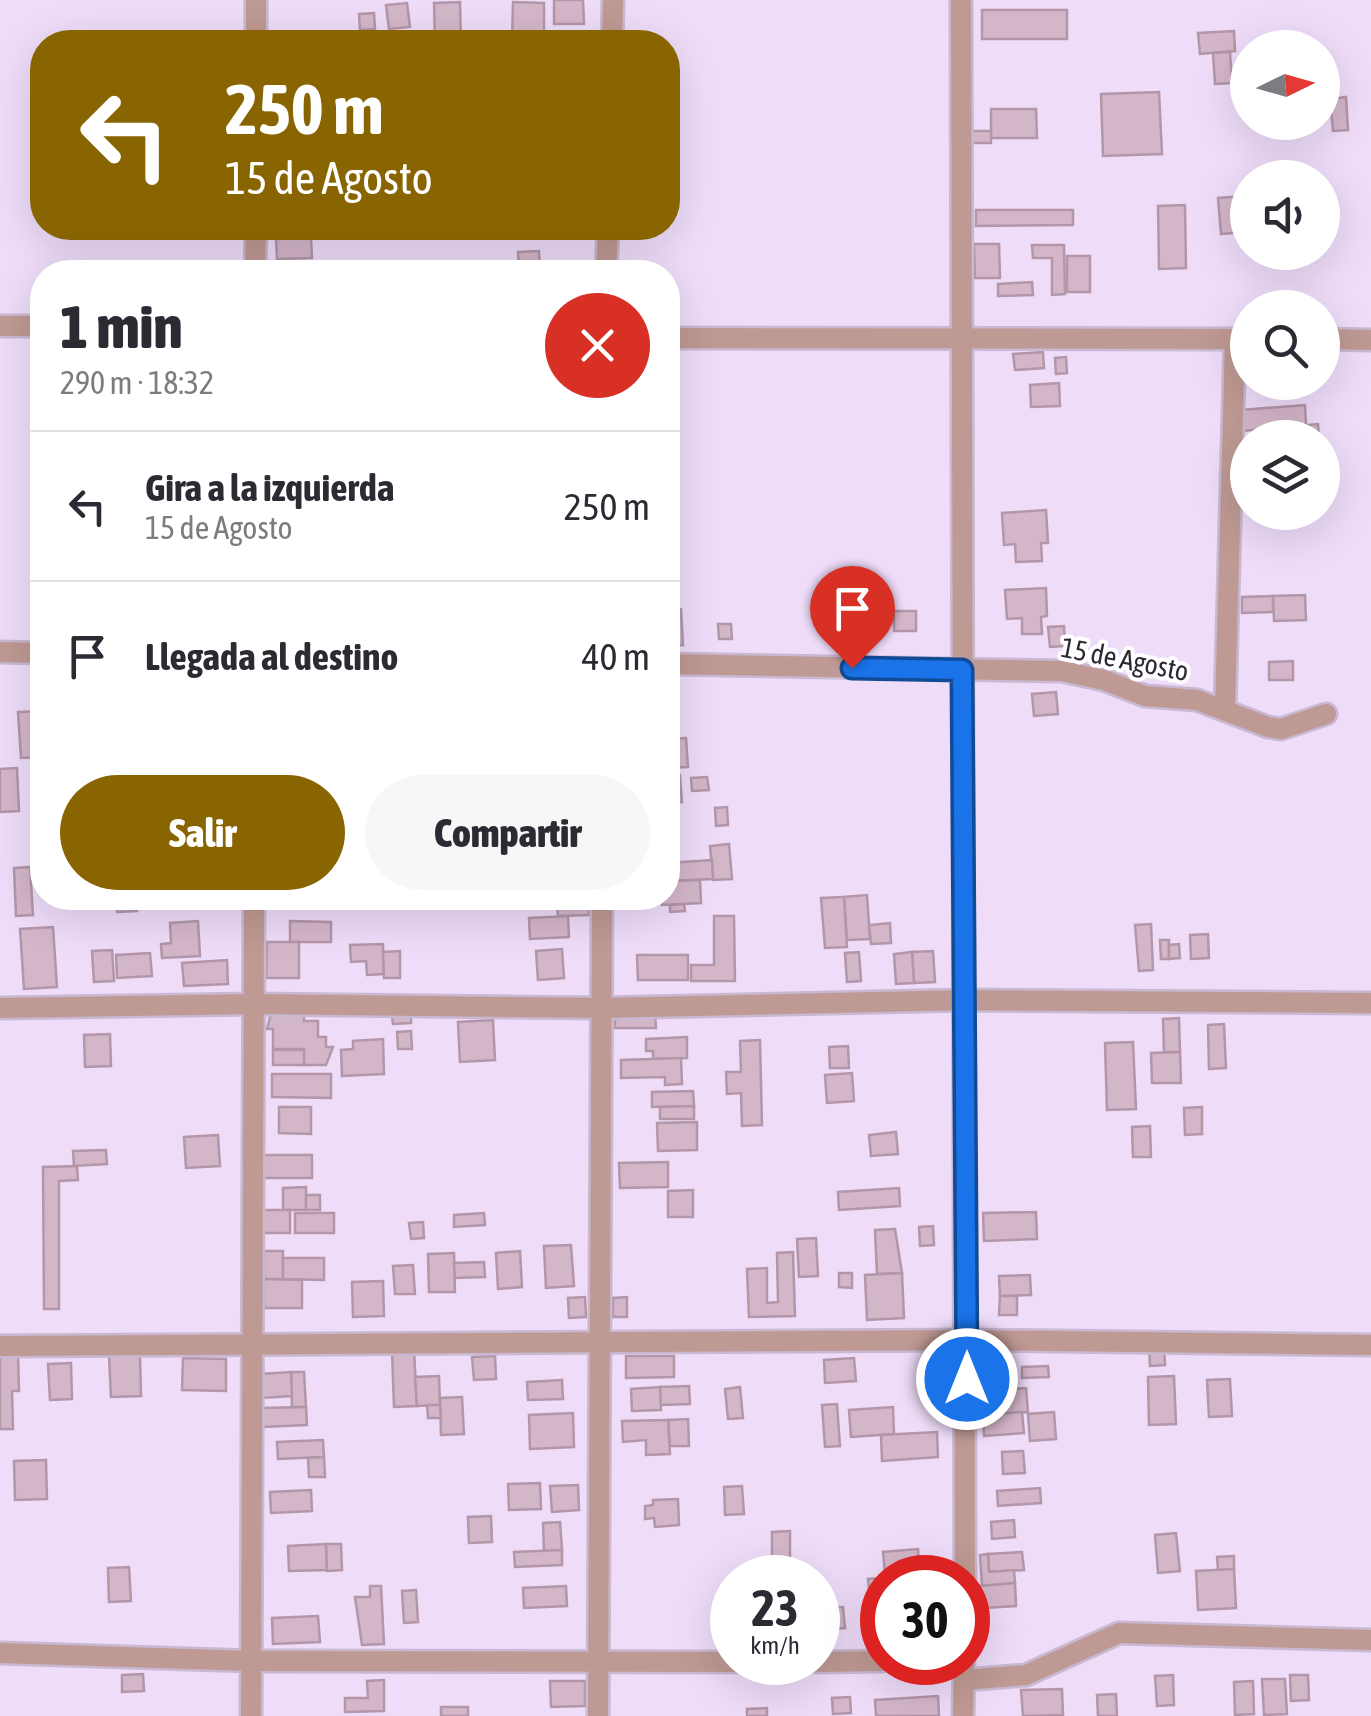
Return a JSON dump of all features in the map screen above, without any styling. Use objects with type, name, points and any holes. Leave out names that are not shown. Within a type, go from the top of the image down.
[{"type":"street","points":[[256,0],[256,30]]},
{"type":"street","points":[[612,30],[613,0]]},
{"type":"street","points":[[961,0],[959,338],[968,1340],[965,1555]]},
{"type":"street","points":[[0,326],[30,326]]},
{"type":"street","points":[[680,338],[1230,339]]},
{"type":"street","points":[[1340,340],[1371,340]]},
{"type":"street","points":[[1224,708],[1238,400]]},
{"type":"street","points":[[0,652],[30,653]]},
{"type":"street","name":"15 de Agosto","points":[[680,664],[1062,671],[1104,680],[1145,696],[1196,700],[1281,729],[1326,714]]},
{"type":"street","points":[[252,1716],[254,910]]},
{"type":"street","points":[[598,1716],[602,910]]},
{"type":"street","points":[[0,1008],[254,1004],[602,1008],[964,1000],[1371,1003]]},
{"type":"street","points":[[0,1346],[968,1340],[1371,1345]]},
{"type":"street","points":[[990,1673],[1026,1675],[1119,1633],[1371,1640]]},
{"type":"street","points":[[0,1653],[252,1661],[710,1663]]},
{"type":"street","points":[[963,1716],[964,1685]]},
{"type":"building","points":[[554,0],[583,0],[584,24],[554,24]]},
{"type":"building","points":[[460,2],[461,30],[435,30],[434,3]]},
{"type":"building","points":[[513,2],[544,3],[544,30],[512,30]]},
{"type":"building","points":[[407,3],[410,27],[389,29],[386,5]]},
{"type":"building","points":[[982,10],[1067,10],[1067,39],[982,39]]},
{"type":"building","points":[[374,13],[375,29],[360,30],[359,14]]},
{"type":"building","points":[[1230,31],[1230,51],[1200,54],[1198,33]]},
{"type":"building","points":[[1230,52],[1230,83],[1215,84],[1213,53]]},
{"type":"building","points":[[1159,92],[1162,154],[1103,156],[1101,94]]},
{"type":"building","points":[[1346,97],[1348,130],[1340,131],[1340,98]]},
{"type":"building","points":[[991,109],[1036,109],[1037,138],[991,138]]},
{"type":"building","points":[[971,131],[991,131],[991,143],[971,143]]},
{"type":"building","points":[[1230,197],[1230,233],[1221,234],[1218,198]]},
{"type":"building","points":[[1185,205],[1186,268],[1159,269],[1158,206]]},
{"type":"building","points":[[976,210],[1073,210],[1073,225],[976,226]]},
{"type":"building","points":[[276,240],[311,240],[312,258],[277,259]]},
{"type":"building","points":[[974,244],[999,244],[1000,278],[975,278]]},
{"type":"building","points":[[1032,245],[1064,245],[1065,294],[1052,295],[1052,258],[1033,258]]},
{"type":"building","points":[[539,251],[539,260],[518,260],[518,252]]},
{"type":"building","points":[[1067,256],[1090,256],[1090,292],[1067,292]]},
{"type":"building","points":[[1032,282],[1033,295],[998,296],[998,284]]},
{"type":"building","points":[[1043,352],[1044,368],[1015,370],[1013,354]]},
{"type":"building","points":[[1066,357],[1067,373],[1056,374],[1055,358]]},
{"type":"building","points":[[1059,383],[1060,406],[1031,407],[1030,385]]},
{"type":"building","points":[[1305,405],[1306,420],[1242,420],[1241,410]]},
{"type":"building","points":[[1046,510],[1048,543],[1041,543],[1042,561],[1016,562],[1015,544],[1004,545],[1002,513]]},
{"type":"building","points":[[1046,588],[1047,616],[1041,617],[1042,634],[1022,634],[1022,618],[1007,619],[1005,590]]},
{"type":"building","points":[[1305,595],[1306,620],[1274,621],[1273,596]]},
{"type":"building","points":[[1273,596],[1273,612],[1242,613],[1242,597]]},
{"type":"building","points":[[680,609],[683,645],[680,645]]},
{"type":"building","points":[[894,611],[916,611],[916,631],[894,631]]},
{"type":"building","points":[[718,624],[731,624],[732,639],[719,639]]},
{"type":"building","points":[[1064,626],[1065,646],[1050,647],[1048,627]]},
{"type":"building","points":[[1293,661],[1293,680],[1269,680],[1269,662]]},
{"type":"building","points":[[1056,692],[1058,714],[1034,716],[1032,694]]},
{"type":"building","points":[[18,712],[30,712],[30,758],[21,758]]},
{"type":"building","points":[[680,738],[686,738],[688,767],[680,767]]},
{"type":"building","points":[[17,768],[19,811],[0,812],[0,769]]},
{"type":"building","points":[[707,777],[709,790],[692,791],[691,778]]},
{"type":"building","points":[[727,807],[728,825],[716,826],[715,808]]},
{"type":"building","points":[[729,844],[732,879],[713,880],[710,846]]},
{"type":"building","points":[[712,860],[713,879],[680,880],[680,862]]},
{"type":"building","points":[[30,867],[33,915],[16,916],[14,868]]},
{"type":"building","points":[[700,880],[701,903],[680,904],[680,881]]},
{"type":"building","points":[[867,895],[870,939],[847,940],[844,897]]},
{"type":"building","points":[[844,897],[847,947],[825,948],[821,898]]},
{"type":"building","points":[[557,910],[589,910],[589,915],[558,916]]},
{"type":"building","points":[[568,916],[569,937],[530,939],[529,918]]},
{"type":"building","points":[[714,916],[734,916],[735,981],[691,981],[691,965],[714,965]]},
{"type":"building","points":[[198,921],[200,956],[162,958],[161,944],[171,943],[170,923]]},
{"type":"building","points":[[290,921],[331,922],[331,942],[290,942]]},
{"type":"building","points":[[890,923],[891,943],[871,944],[869,925]]},
{"type":"building","points":[[1151,924],[1153,970],[1139,971],[1135,925]]},
{"type":"building","points":[[53,927],[57,987],[24,989],[20,929]]},
{"type":"building","points":[[1208,934],[1209,958],[1191,959],[1190,935]]},
{"type":"building","points":[[1160,940],[1169,940],[1169,959],[1161,959]]},
{"type":"building","points":[[267,942],[299,942],[299,978],[266,978]]},
{"type":"building","points":[[383,944],[384,974],[367,975],[366,961],[351,962],[350,945]]},
{"type":"building","points":[[1179,944],[1180,958],[1169,959],[1169,945]]},
{"type":"building","points":[[562,949],[564,978],[538,980],[536,951]]},
{"type":"building","points":[[112,950],[114,981],[94,982],[92,951]]},
{"type":"building","points":[[400,951],[400,978],[384,978],[383,952]]},
{"type":"building","points":[[933,951],[935,982],[914,983],[912,952]]},
{"type":"building","points":[[859,952],[861,981],[847,982],[845,953]]},
{"type":"building","points":[[912,952],[914,983],[896,984],[894,954]]},
{"type":"building","points":[[150,953],[152,976],[117,978],[116,955]]},
{"type":"building","points":[[637,955],[688,955],[688,980],[638,980]]},
{"type":"building","points":[[227,960],[228,984],[184,986],[182,963]]},
{"type":"building","points":[[273,1006],[304,1006],[304,1021],[318,1021],[318,1037],[326,1037],[326,1047],[333,1047],[326,1065],[304,1065],[304,1049],[273,1049],[273,1029],[267,1029]]},
{"type":"building","points":[[411,1014],[411,1023],[393,1024],[392,1015]]},
{"type":"building","points":[[615,1014],[655,1014],[656,1028],[615,1028]]},
{"type":"building","points":[[1179,1018],[1180,1052],[1164,1052],[1163,1019]]},
{"type":"building","points":[[493,1020],[495,1060],[460,1062],[458,1022]]},
{"type":"building","points":[[1224,1024],[1226,1068],[1209,1069],[1208,1025]]},
{"type":"building","points":[[411,1031],[412,1049],[398,1049],[397,1032]]},
{"type":"building","points":[[110,1034],[111,1066],[85,1067],[84,1035]]},
{"type":"building","points":[[687,1037],[687,1058],[653,1059],[653,1051],[646,1051],[646,1039]]},
{"type":"building","points":[[383,1039],[384,1074],[342,1076],[341,1050],[353,1049],[353,1041]]},
{"type":"building","points":[[760,1040],[762,1125],[742,1126],[741,1093],[727,1094],[726,1072],[741,1072],[740,1041]]},
{"type":"building","points":[[1133,1042],[1136,1109],[1107,1110],[1105,1043]]},
{"type":"building","points":[[848,1046],[849,1068],[830,1068],[829,1047]]},
{"type":"building","points":[[273,1050],[304,1050],[304,1065],[273,1065]]},
{"type":"building","points":[[1180,1052],[1181,1083],[1152,1083],[1151,1053]]},
{"type":"building","points":[[681,1058],[682,1084],[665,1085],[665,1077],[621,1078],[621,1060]]},
{"type":"building","points":[[852,1073],[854,1101],[827,1103],[825,1075]]},
{"type":"building","points":[[272,1074],[331,1074],[331,1098],[272,1097]]},
{"type":"building","points":[[693,1091],[694,1106],[652,1107],[652,1092]]},
{"type":"building","points":[[694,1106],[694,1119],[660,1119],[660,1107]]},
{"type":"building","points":[[279,1107],[311,1107],[311,1134],[279,1133]]},
{"type":"building","points":[[1202,1107],[1202,1134],[1185,1135],[1184,1108]]},
{"type":"building","points":[[697,1122],[697,1150],[658,1151],[657,1123]]},
{"type":"building","points":[[1150,1126],[1151,1157],[1133,1157],[1132,1127]]},
{"type":"building","points":[[896,1132],[898,1154],[871,1156],[869,1135]]},
{"type":"building","points":[[218,1135],[220,1166],[186,1168],[184,1137]]},
{"type":"building","points":[[106,1150],[107,1164],[74,1166],[73,1151]]},
{"type":"building","points":[[262,1155],[312,1155],[312,1178],[262,1178]]},
{"type":"building","points":[[668,1162],[668,1187],[620,1188],[619,1163]]},
{"type":"building","points":[[77,1166],[78,1180],[59,1181],[59,1309],[44,1309],[43,1167]]},
{"type":"building","points":[[306,1187],[306,1210],[283,1210],[283,1188]]},
{"type":"building","points":[[899,1188],[900,1206],[839,1210],[838,1192]]},
{"type":"building","points":[[693,1190],[693,1217],[668,1217],[668,1191]]},
{"type":"building","points":[[306,1195],[320,1195],[320,1210],[306,1210]]},
{"type":"building","points":[[257,1210],[290,1210],[290,1233],[257,1233]]},
{"type":"building","points":[[1036,1212],[1037,1239],[984,1241],[983,1213]]},
{"type":"building","points":[[295,1213],[334,1213],[334,1233],[295,1233]]},
{"type":"building","points":[[484,1213],[485,1225],[454,1227],[454,1215]]},
{"type":"building","points":[[423,1222],[424,1238],[411,1239],[409,1223]]},
{"type":"building","points":[[933,1226],[934,1245],[920,1246],[919,1227]]},
{"type":"building","points":[[895,1229],[902,1273],[877,1274],[875,1230]]},
{"type":"building","points":[[816,1238],[818,1276],[799,1277],[797,1239]]},
{"type":"building","points":[[571,1245],[574,1286],[546,1288],[544,1246]]},
{"type":"building","points":[[264,1251],[283,1251],[283,1279],[264,1279]]},
{"type":"building","points":[[520,1251],[522,1287],[498,1289],[496,1253]]},
{"type":"building","points":[[793,1252],[795,1316],[749,1317],[747,1269],[767,1268],[767,1303],[778,1302],[777,1253]]},
{"type":"building","points":[[454,1253],[455,1292],[429,1292],[428,1254]]},
{"type":"building","points":[[283,1258],[324,1258],[324,1280],[283,1279]]},
{"type":"building","points":[[484,1262],[485,1277],[455,1278],[454,1263]]},
{"type":"building","points":[[413,1265],[415,1294],[395,1294],[393,1266]]},
{"type":"building","points":[[839,1273],[852,1273],[852,1288],[839,1287]]},
{"type":"building","points":[[902,1273],[904,1318],[867,1320],[865,1275]]},
{"type":"building","points":[[1030,1275],[1031,1295],[1000,1296],[999,1276]]},
{"type":"building","points":[[264,1279],[302,1280],[302,1308],[264,1308]]},
{"type":"building","points":[[383,1281],[384,1316],[353,1317],[352,1282]]},
{"type":"building","points":[[1000,1296],[1017,1296],[1017,1315],[999,1315]]},
{"type":"building","points":[[585,1297],[586,1317],[569,1318],[568,1298]]},
{"type":"building","points":[[627,1297],[627,1317],[613,1317],[613,1298]]},
{"type":"building","points":[[1164,1343],[1165,1365],[1150,1366],[1149,1344]]},
{"type":"building","points":[[414,1350],[417,1406],[394,1407],[392,1351]]},
{"type":"building","points":[[988,1350],[989,1368],[1005,1366],[1006,1378],[977,1380],[974,1351]]},
{"type":"building","points":[[0,1354],[18,1354],[19,1391],[12,1391],[13,1429],[0,1429]]},
{"type":"building","points":[[140,1355],[141,1396],[111,1397],[109,1356]]},
{"type":"building","points":[[495,1356],[496,1379],[474,1380],[472,1357]]},
{"type":"building","points":[[626,1356],[674,1356],[674,1377],[626,1378]]},
{"type":"building","points":[[183,1358],[226,1359],[226,1391],[182,1390]]},
{"type":"building","points":[[854,1358],[856,1381],[825,1383],[824,1360]]},
{"type":"building","points":[[71,1363],[72,1399],[50,1400],[48,1364]]},
{"type":"building","points":[[1048,1366],[1049,1377],[1022,1378],[1022,1367]]},
{"type":"building","points":[[291,1372],[304,1372],[306,1407],[292,1407]]},
{"type":"building","points":[[291,1372],[292,1396],[261,1398],[260,1374]]},
{"type":"building","points":[[439,1376],[440,1405],[417,1406],[415,1377]]},
{"type":"building","points":[[1174,1376],[1176,1424],[1149,1425],[1148,1377]]},
{"type":"building","points":[[1230,1379],[1232,1416],[1209,1417],[1207,1380]]},
{"type":"building","points":[[562,1380],[563,1399],[528,1400],[527,1382]]},
{"type":"building","points":[[689,1386],[690,1404],[660,1405],[660,1387]]},
{"type":"building","points":[[660,1387],[661,1410],[632,1411],[631,1389]]},
{"type":"building","points":[[740,1387],[743,1418],[728,1419],[725,1389]]},
{"type":"building","points":[[1026,1388],[1028,1412],[997,1414],[996,1390]]},
{"type":"building","points":[[462,1397],[464,1434],[441,1435],[440,1398]]},
{"type":"building","points":[[837,1404],[840,1446],[825,1447],[822,1405]]},
{"type":"building","points":[[427,1405],[440,1405],[441,1418],[428,1418]]},
{"type":"building","points":[[306,1407],[307,1425],[262,1427],[262,1408]]},
{"type":"building","points":[[893,1407],[894,1434],[851,1437],[849,1410]]},
{"type":"building","points":[[1022,1412],[1024,1433],[984,1436],[983,1415]]},
{"type":"building","points":[[1054,1412],[1056,1439],[1030,1441],[1028,1414]]},
{"type":"building","points":[[573,1413],[574,1447],[530,1449],[529,1415]]},
{"type":"building","points":[[688,1419],[689,1446],[670,1446],[668,1420]]},
{"type":"building","points":[[668,1420],[670,1454],[646,1455],[646,1440],[623,1442],[622,1421]]},
{"type":"building","points":[[937,1432],[938,1457],[882,1461],[881,1435]]},
{"type":"building","points":[[323,1440],[324,1457],[278,1459],[277,1442]]},
{"type":"building","points":[[1023,1451],[1025,1473],[1003,1474],[1002,1452]]},
{"type":"building","points":[[324,1457],[325,1477],[309,1477],[308,1458]]},
{"type":"building","points":[[46,1460],[47,1499],[15,1500],[14,1461]]},
{"type":"building","points":[[540,1483],[541,1509],[509,1510],[508,1484]]},
{"type":"building","points":[[578,1485],[579,1510],[552,1512],[550,1486]]},
{"type":"building","points":[[742,1486],[744,1514],[725,1515],[724,1487]]},
{"type":"building","points":[[1040,1488],[1041,1503],[998,1506],[997,1491]]},
{"type":"building","points":[[311,1490],[312,1511],[271,1513],[270,1492]]},
{"type":"building","points":[[678,1499],[679,1525],[655,1527],[654,1518],[645,1519],[645,1506],[653,1505],[653,1500]]},
{"type":"building","points":[[491,1516],[492,1542],[469,1543],[468,1517]]},
{"type":"building","points":[[1014,1520],[1015,1537],[992,1539],[991,1522]]},
{"type":"building","points":[[560,1522],[562,1550],[544,1551],[543,1523]]},
{"type":"building","points":[[790,1531],[790,1555],[772,1555],[772,1532]]},
{"type":"building","points":[[1176,1533],[1180,1571],[1158,1573],[1155,1535]]},
{"type":"building","points":[[326,1544],[327,1570],[289,1571],[288,1546]]},
{"type":"building","points":[[326,1544],[341,1544],[342,1570],[327,1571]]},
{"type":"building","points":[[918,1549],[918,1555],[883,1555],[883,1552]]},
{"type":"building","points":[[562,1550],[562,1565],[515,1567],[514,1552]]},
{"type":"building","points":[[1022,1552],[1024,1570],[990,1572],[988,1554]]},
{"type":"building","points":[[1234,1556],[1234,1569],[1218,1570],[1217,1557]]},
{"type":"building","points":[[129,1567],[131,1601],[109,1602],[108,1568]]},
{"type":"building","points":[[1234,1569],[1236,1608],[1198,1610],[1196,1571]]},
{"type":"building","points":[[1014,1570],[1015,1583],[990,1585],[990,1572]]},
{"type":"building","points":[[1015,1583],[1016,1606],[990,1608],[990,1585]]},
{"type":"building","points":[[370,1586],[381,1586],[384,1644],[362,1645],[355,1597],[370,1597]]},
{"type":"building","points":[[566,1586],[567,1606],[524,1608],[523,1588]]},
{"type":"building","points":[[416,1590],[418,1622],[404,1623],[402,1591]]},
{"type":"building","points":[[843,1607],[845,1628],[840,1628]]},
{"type":"building","points":[[318,1616],[320,1642],[273,1644],[272,1618]]},
{"type":"building","points":[[143,1674],[144,1691],[122,1692],[122,1675]]},
{"type":"building","points":[[1173,1675],[1174,1705],[1157,1706],[1155,1676]]},
{"type":"building","points":[[1290,1675],[1308,1675],[1309,1700],[1291,1701]]},
{"type":"building","points":[[1262,1679],[1285,1679],[1287,1714],[1264,1715]]},
{"type":"building","points":[[384,1680],[384,1711],[345,1712],[345,1698],[368,1698],[367,1681]]},
{"type":"building","points":[[550,1681],[585,1681],[585,1706],[551,1707]]},
{"type":"building","points":[[1253,1681],[1254,1714],[1235,1715],[1234,1682]]},
{"type":"building","points":[[1062,1689],[1063,1715],[1023,1716],[1021,1690]]},
{"type":"building","points":[[1116,1694],[1117,1716],[1098,1716],[1097,1695]]},
{"type":"building","points":[[938,1696],[939,1716],[876,1716],[875,1700]]},
{"type":"building","points":[[850,1697],[851,1713],[833,1714],[832,1698]]},
{"type":"building","points":[[441,1707],[468,1707],[468,1716],[441,1716]]},
{"type":"building","points":[[767,1708],[767,1716],[747,1716],[747,1709]]},
{"type":"route","points":[[852,668],[962,670],[967,1379]]}]
